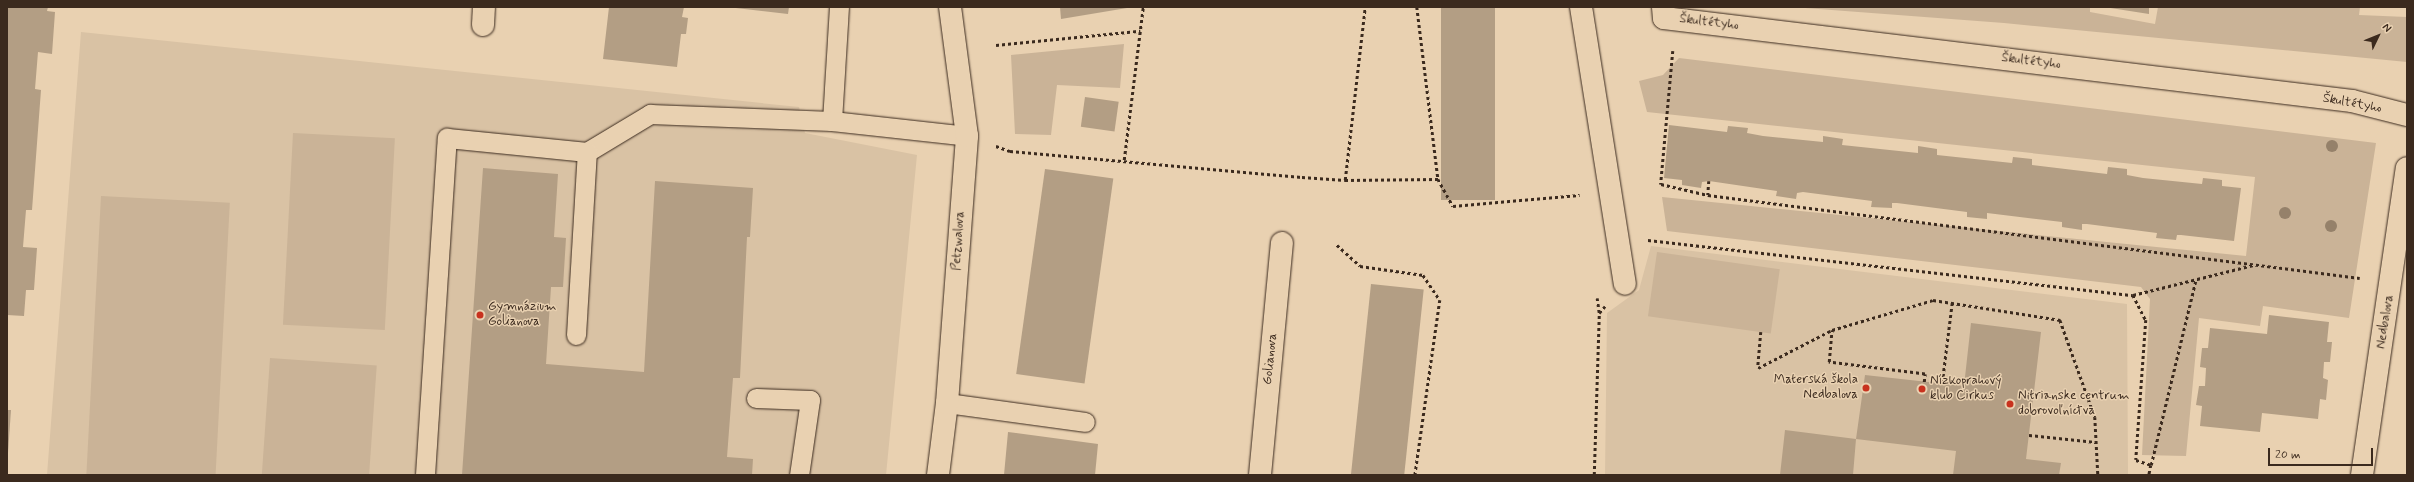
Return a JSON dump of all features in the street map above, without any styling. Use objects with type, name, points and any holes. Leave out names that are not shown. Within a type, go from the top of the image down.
[{"type":"street","name":"Petzwalova","points":[[938,475],[946,403],[967,136],[950,7]]},
{"type":"street","points":[[1581,7],[1625,284]]},
{"type":"street","name":"Škultétyho","points":[[1663,7],[1664,18],[2352,101],[2407,115]]},
{"type":"street","name":"Nedbalova","points":[[2362,475],[2407,168]]},
{"type":"street","name":"Golianova","points":[[1260,475],[1282,243]]},
{"type":"lane","points":[[832,121],[839,7]]},
{"type":"lane","points":[[425,475],[448,138],[587,152],[650,114],[832,121],[967,136]]},
{"type":"lane","points":[[576,335],[587,152]]},
{"type":"lane","points":[[756,398],[810,400],[799,475]]},
{"type":"lane","points":[[946,403],[1085,422]]},
{"type":"path","points":[[1124,160],[1143,7]]},
{"type":"path","points":[[1345,180],[1365,7]]},
{"type":"path","points":[[1417,7],[1438,179],[1453,206],[1581,194]]},
{"type":"path","points":[[996,45],[1140,31]]},
{"type":"path","points":[[1673,51],[1661,184],[1708,195],[2367,278]]},
{"type":"path","points":[[967,136],[1010,151],[1345,180],[1438,179]]},
{"type":"path","points":[[1708,195],[1709,181]]},
{"type":"path","points":[[1579,187],[1582,202]]},
{"type":"path","points":[[1648,239],[2133,295],[2255,264]]},
{"type":"path","points":[[1337,245],[1360,266],[1423,275],[1440,300],[1415,475]]},
{"type":"path","points":[[2149,475],[2196,279]]},
{"type":"path","points":[[2133,295],[2146,320],[2136,460],[2151,465]]},
{"type":"path","points":[[1594,475],[1599,312],[1597,297]]},
{"type":"path","points":[[1761,332],[1758,368],[1832,330],[1933,300],[2060,320],[2095,417],[2098,475]]},
{"type":"path","points":[[1942,384],[1952,303]]},
{"type":"path","points":[[1832,330],[1829,362],[1925,374],[1924,382]]},
{"type":"path","points":[[2029,434],[2096,442]]},
{"type":"shaded area","points":[[1792,7],[2090,7],[2090,12],[2155,24],[2158,7],[2360,7],[2359,15],[2407,17],[2407,62],[2004,23]]},
{"type":"shaded area","name":"Gymnázium Golianova","points":[[81,32],[799,107],[805,133],[917,155],[886,475],[47,475]]},
{"type":"shaded area","points":[[1124,44],[1120,88],[1057,85],[1051,135],[1015,134],[1011,55]]},
{"type":"shaded area","points":[[1679,58],[2376,143],[2349,318],[2263,306],[2260,326],[2199,318],[2186,456],[2142,455],[2150,299],[2141,287],[1667,231],[1662,197],[2246,256],[2255,177],[1647,112],[1639,81],[1663,75]]},
{"type":"shaded area","points":[[293,133],[395,138],[385,330],[283,325]]},
{"type":"shaded area","points":[[101,196],[230,203],[216,475],[86,475]]},
{"type":"shaded area","name":"Materská škola Nedbalova","points":[[1651,246],[2127,304],[2128,475],[1605,475],[1607,313],[1639,290]]},
{"type":"shaded area","points":[[1657,252],[1780,269],[1771,334],[1648,316]]},
{"type":"shaded area","points":[[270,358],[377,365],[369,475],[262,475]]},
{"type":"building","points":[[7,7],[48,7],[47,11],[55,12],[52,54],[38,52],[35,89],[41,90],[32,210],[26,210],[23,247],[37,248],[34,290],[26,290],[24,316],[7,315]]},
{"type":"building","points":[[609,7],[684,7],[682,17],[688,18],[686,34],[681,34],[677,67],[603,59]]},
{"type":"building","points":[[727,7],[789,7],[788,14]]},
{"type":"building","points":[[1060,7],[1127,7],[1127,8],[1061,19]]},
{"type":"building","points":[[1441,7],[1495,7],[1495,200],[1441,200]]},
{"type":"building","points":[[2104,7],[2149,7],[2149,14]]},
{"type":"building","points":[[1085,97],[1119,102],[1114,131],[1081,127]]},
{"type":"building","points":[[1669,125],[1727,132],[1728,126],[1748,128],[1747,133],[1763,136],[1823,142],[1823,136],[1843,139],[1842,145],[1918,153],[1918,146],[1937,149],[1937,155],[2012,163],[2013,157],[2032,159],[2032,165],[2107,174],[2108,167],[2127,169],[2127,175],[2202,184],[2203,178],[2222,180],[2222,186],[2241,188],[2234,241],[2181,235],[2177,235],[2176,240],[2156,238],[2157,233],[2087,224],[2082,224],[2082,230],[2062,227],[2062,222],[1987,213],[1987,219],[1967,217],[1967,212],[1897,203],[1892,203],[1892,208],[1871,207],[1872,201],[1803,192],[1797,193],[1796,199],[1776,196],[1777,191],[1709,181],[1702,182],[1701,188],[1682,185],[1682,180],[1664,178]]},
{"type":"building","points":[[483,168],[558,174],[554,237],[566,238],[563,287],[551,287],[546,364],[644,372],[655,181],[753,188],[750,237],[747,237],[740,378],[733,378],[727,457],[753,459],[752,475],[462,475]]},
{"type":"building","points":[[1045,169],[1113,179],[1085,384],[1016,374]]},
{"type":"building","points":[[1371,284],[1424,290],[1404,475],[1351,475]]},
{"type":"building","points":[[2269,315],[2329,322],[2327,342],[2332,342],[2330,362],[2324,362],[2323,378],[2328,380],[2326,400],[2320,399],[2318,419],[2262,413],[2260,432],[2200,426],[2202,406],[2196,405],[2199,386],[2205,386],[2206,368],[2200,367],[2202,348],[2208,348],[2210,328],[2267,334]]},
{"type":"building","points":[[1971,323],[2041,332],[2026,459],[2061,463],[2059,475],[1953,475],[1956,451],[1856,439],[1865,375],[1964,386]]},
{"type":"building","points":[[7,410],[11,410],[8,453],[7,452]]},
{"type":"building","points":[[1785,430],[1856,439],[1853,475],[1780,475]]},
{"type":"building","points":[[1008,432],[1098,444],[1095,475],[1004,475]]},
{"type":"place","name":"Gymnázium Golianova","points":[[480,315]]},
{"type":"place","name":"Materská škola Nedbalova","points":[[1866,388]]},
{"type":"place","name":"Nízkoprahový klub Cirkus","points":[[1922,389]]},
{"type":"place","name":"Nitrianske centrum dobrovoľníctva","points":[[2010,404]]}]
